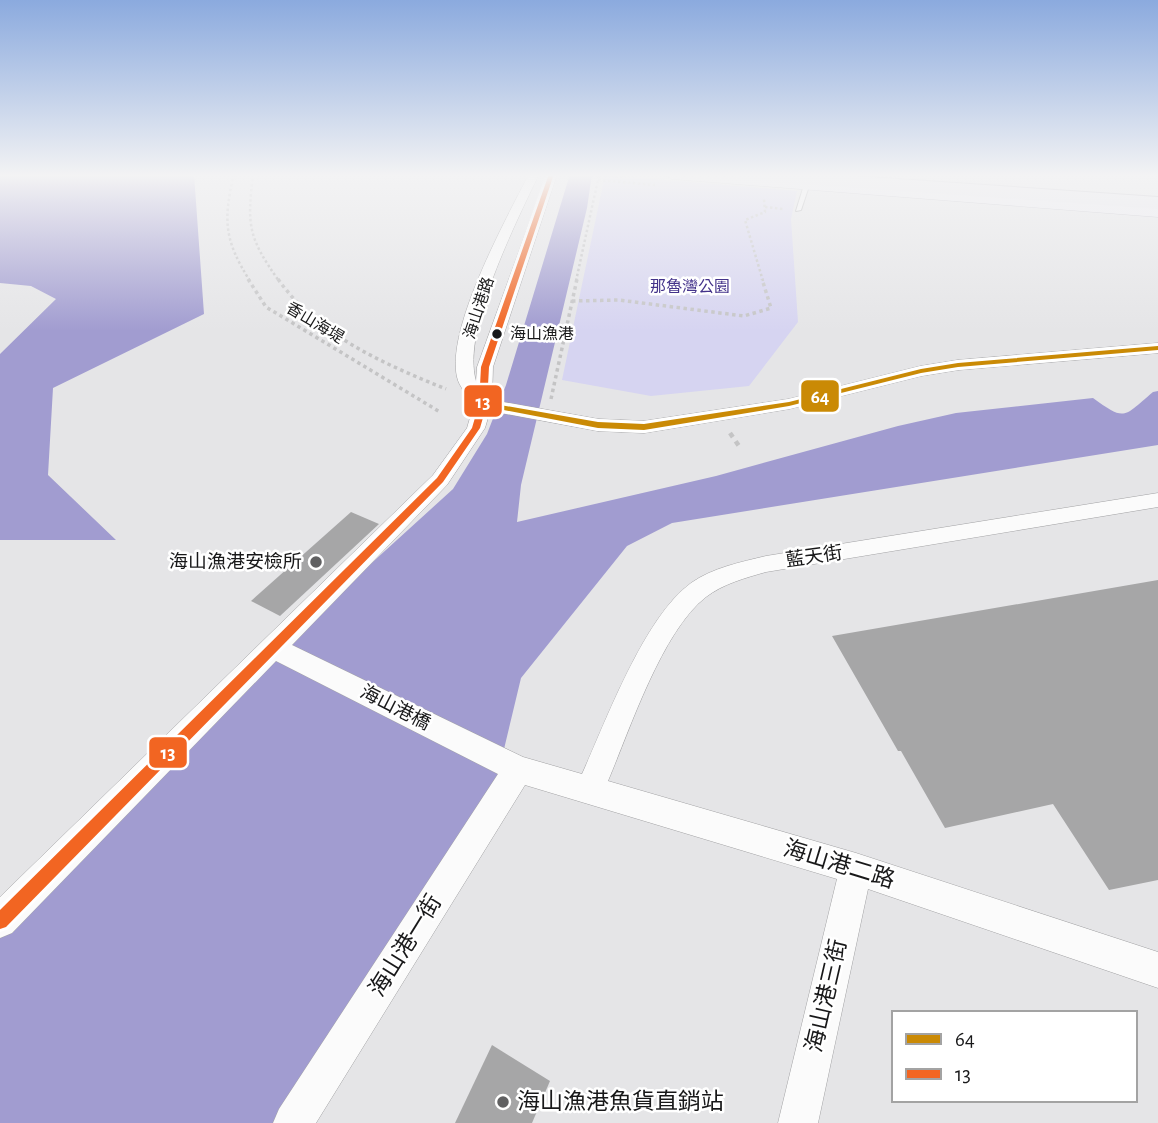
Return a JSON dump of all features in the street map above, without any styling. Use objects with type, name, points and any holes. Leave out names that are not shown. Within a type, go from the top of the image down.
[{"type":"street","name":"海山港路","points":[[483,404],[468,386],[464,370],[467,337],[509,226]]},
{"type":"street","name":"海山港路","points":[[0,921],[440,481],[476,428],[483,404],[485,368],[533,226]]},
{"type":"street","points":[[504,236],[528,239]]},
{"type":"street","points":[[483,404],[598,425],[644,427],[789,404],[921,371],[958,365],[1158,348]]},
{"type":"street","name":"藍天街","points":[[590,789],[660,640],[695,593],[725,574],[766,564],[1158,500]]},
{"type":"street","name":"海山港橋","points":[[272,647],[517,769]]},
{"type":"street","name":"海山港二路","points":[[517,769],[856,869],[1158,970]]},
{"type":"street","name":"海山港一街","points":[[293,1123],[517,769]]},
{"type":"street","name":"海山港三街","points":[[798,1123],[856,869]]},
{"type":"path","name":"香山海堤","points":[[226,226],[226,233],[239,264],[266,307],[440,412]]},
{"type":"path","points":[[251,226],[260,254],[294,302],[340,338],[402,371],[483,404]]},
{"type":"path","points":[[548,415],[588,226]]},
{"type":"path","points":[[572,301],[619,300],[744,316],[771,308],[747,226]]},
{"type":"green space","name":"那魯灣公園","points":[[594,226],[792,226],[798,322],[749,386],[651,396],[562,380]]},
{"type":"shaded area","points":[[0,226],[198,226],[204,314],[53,388],[48,475],[116,540],[0,540],[0,354],[56,299],[31,286],[0,283]]},
{"type":"shaded area","points":[[554,226],[583,226],[521,485],[517,522],[716,476],[898,426],[956,413],[1093,398],[1112,411],[1124,413],[1158,391],[1158,445],[672,523],[627,546],[521,678],[488,816],[293,1123],[0,1123],[0,922],[254,670],[453,489],[487,434],[506,385]]},
{"type":"building","name":"海山漁港安檢所","points":[[351,512],[379,524],[280,616],[251,601]]},
{"type":"building","points":[[1158,580],[1158,880],[1109,890],[1053,804],[945,828],[832,636]]},
{"type":"building","name":"海山漁港魚貨直銷站","points":[[492,1045],[550,1081],[532,1123],[455,1123]]},
{"type":"transit line","name":"13","points":[[0,921],[440,480],[476,428],[483,404],[485,367],[534,226]]},
{"type":"transit line","name":"64","points":[[483,404],[598,425],[644,427],[789,404],[921,371],[958,365],[1158,348]]},
{"type":"place","name":"海山漁港","points":[[497,334]]},
{"type":"place","name":"海山漁港安檢所","points":[[316,562]]},
{"type":"place","name":"海山漁港魚貨直銷站","points":[[503,1102]]}]
